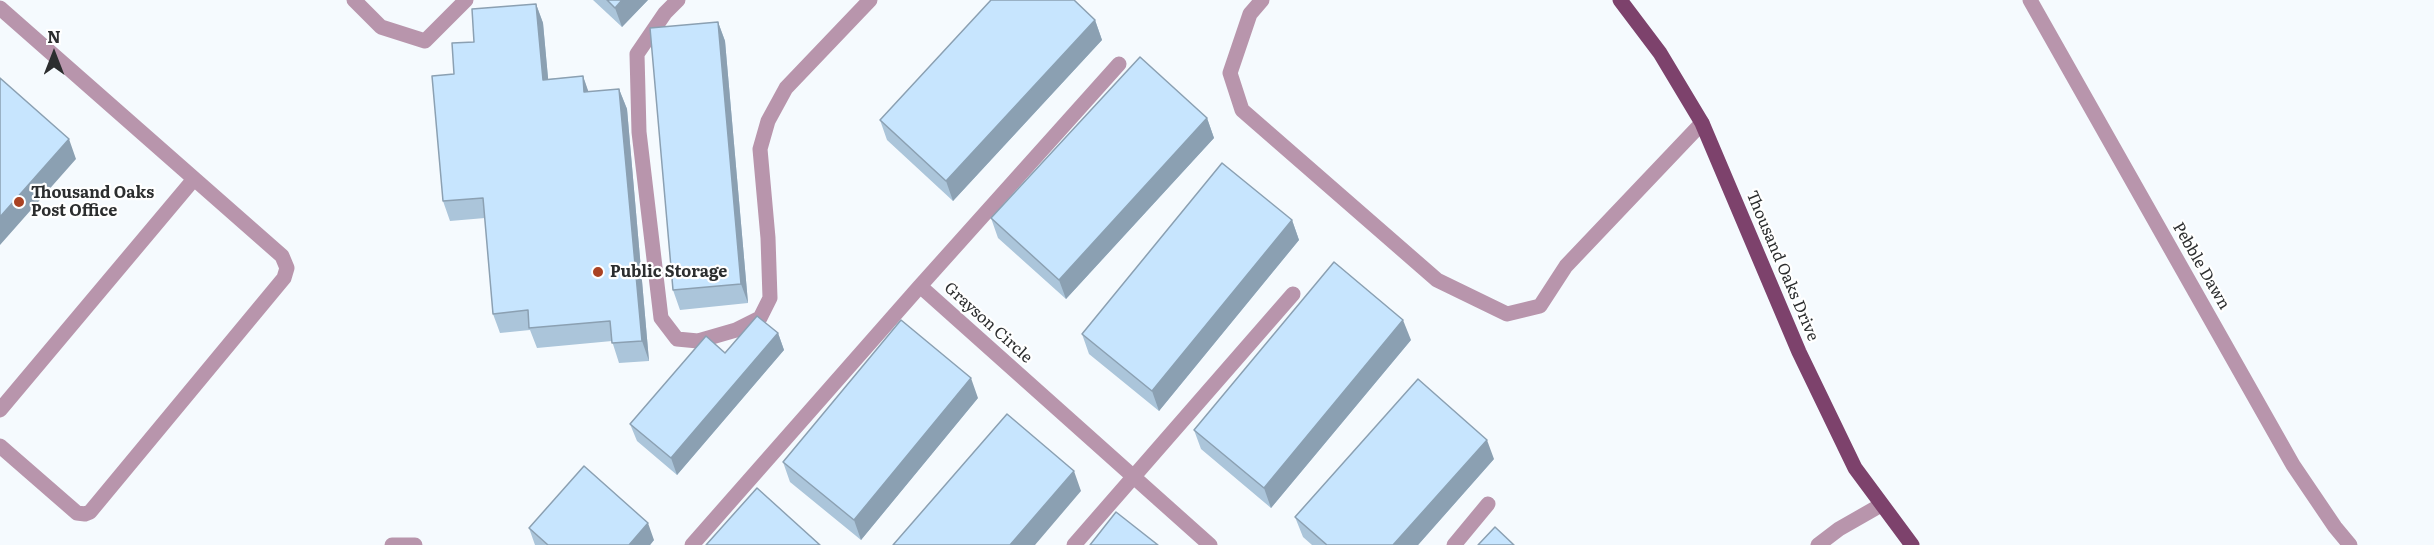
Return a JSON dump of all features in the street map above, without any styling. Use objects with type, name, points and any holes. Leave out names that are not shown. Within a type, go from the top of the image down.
[{"type":"main road","name":"Thousand Oaks Drive","points":[[1620,0],[1660,53],[1702,123],[1799,352],[1855,468],[1912,545]]},
{"type":"street","points":[[354,0],[381,27],[425,41],[466,0]]},
{"type":"street","points":[[678,0],[665,13],[637,54],[639,132],[661,318],[677,339],[698,341],[736,330],[760,318],[770,298],[768,238],[760,149],[768,121],[786,88],[870,0]]},
{"type":"street","points":[[1262,0],[1250,14],[1230,74],[1242,110],[1437,280],[1507,314],[1540,306],[1566,266],[1702,123]]},
{"type":"street","name":"Pebble Dawn","points":[[2030,0],[2294,465],[2335,527],[2350,545]]},
{"type":"street","points":[[0,8],[282,256],[287,268],[284,278],[90,512],[77,513],[0,446]]},
{"type":"street","points":[[920,286],[1119,64]]},
{"type":"street","points":[[0,410],[194,179]]},
{"type":"street","name":"Grayson Circle","points":[[692,545],[920,286],[1210,545]]},
{"type":"street","points":[[1074,545],[1293,294]]},
{"type":"street","points":[[1454,545],[1488,504]]},
{"type":"street","points":[[1818,545],[1839,529],[1881,505]]},
{"type":"street","points":[[392,545],[415,545]]},
{"type":"building","points":[[607,0],[622,0],[615,8]]},
{"type":"building","points":[[991,0],[1074,0],[1095,20],[946,181],[880,120]]},
{"type":"building","points":[[536,4],[543,80],[583,76],[584,92],[619,89],[642,341],[612,343],[610,321],[529,328],[528,310],[493,314],[483,198],[443,201],[432,76],[454,74],[452,43],[474,42],[472,9]]},
{"type":"building","points":[[718,22],[741,284],[673,290],[650,28]]},
{"type":"building","points":[[1140,57],[1207,118],[1059,280],[991,218]]},
{"type":"building","name":"Thousand Oaks Post Office","points":[[0,78],[69,139],[0,217]]},
{"type":"building","points":[[1222,163],[1292,220],[1152,391],[1082,334]]},
{"type":"building","points":[[1334,262],[1403,320],[1264,488],[1194,430]]},
{"type":"building","points":[[757,316],[778,333],[671,458],[630,424],[706,336],[725,353]]},
{"type":"building","points":[[901,320],[971,378],[854,520],[783,462]]},
{"type":"building","points":[[1418,379],[1487,440],[1393,545],[1327,545],[1295,517]]},
{"type":"building","points":[[1007,414],[1074,471],[1010,545],[893,545]]},
{"type":"building","points":[[584,466],[648,523],[629,545],[548,545],[529,528]]},
{"type":"building","points":[[757,488],[820,545],[706,545]]},
{"type":"building","points":[[1116,512],[1158,545],[1090,545]]},
{"type":"building","points":[[1495,527],[1514,545],[1478,545]]},
{"type":"place","name":"Thousand Oaks Post Office","points":[[19,202]]},
{"type":"place","name":"Public Storage","points":[[598,272]]}]
